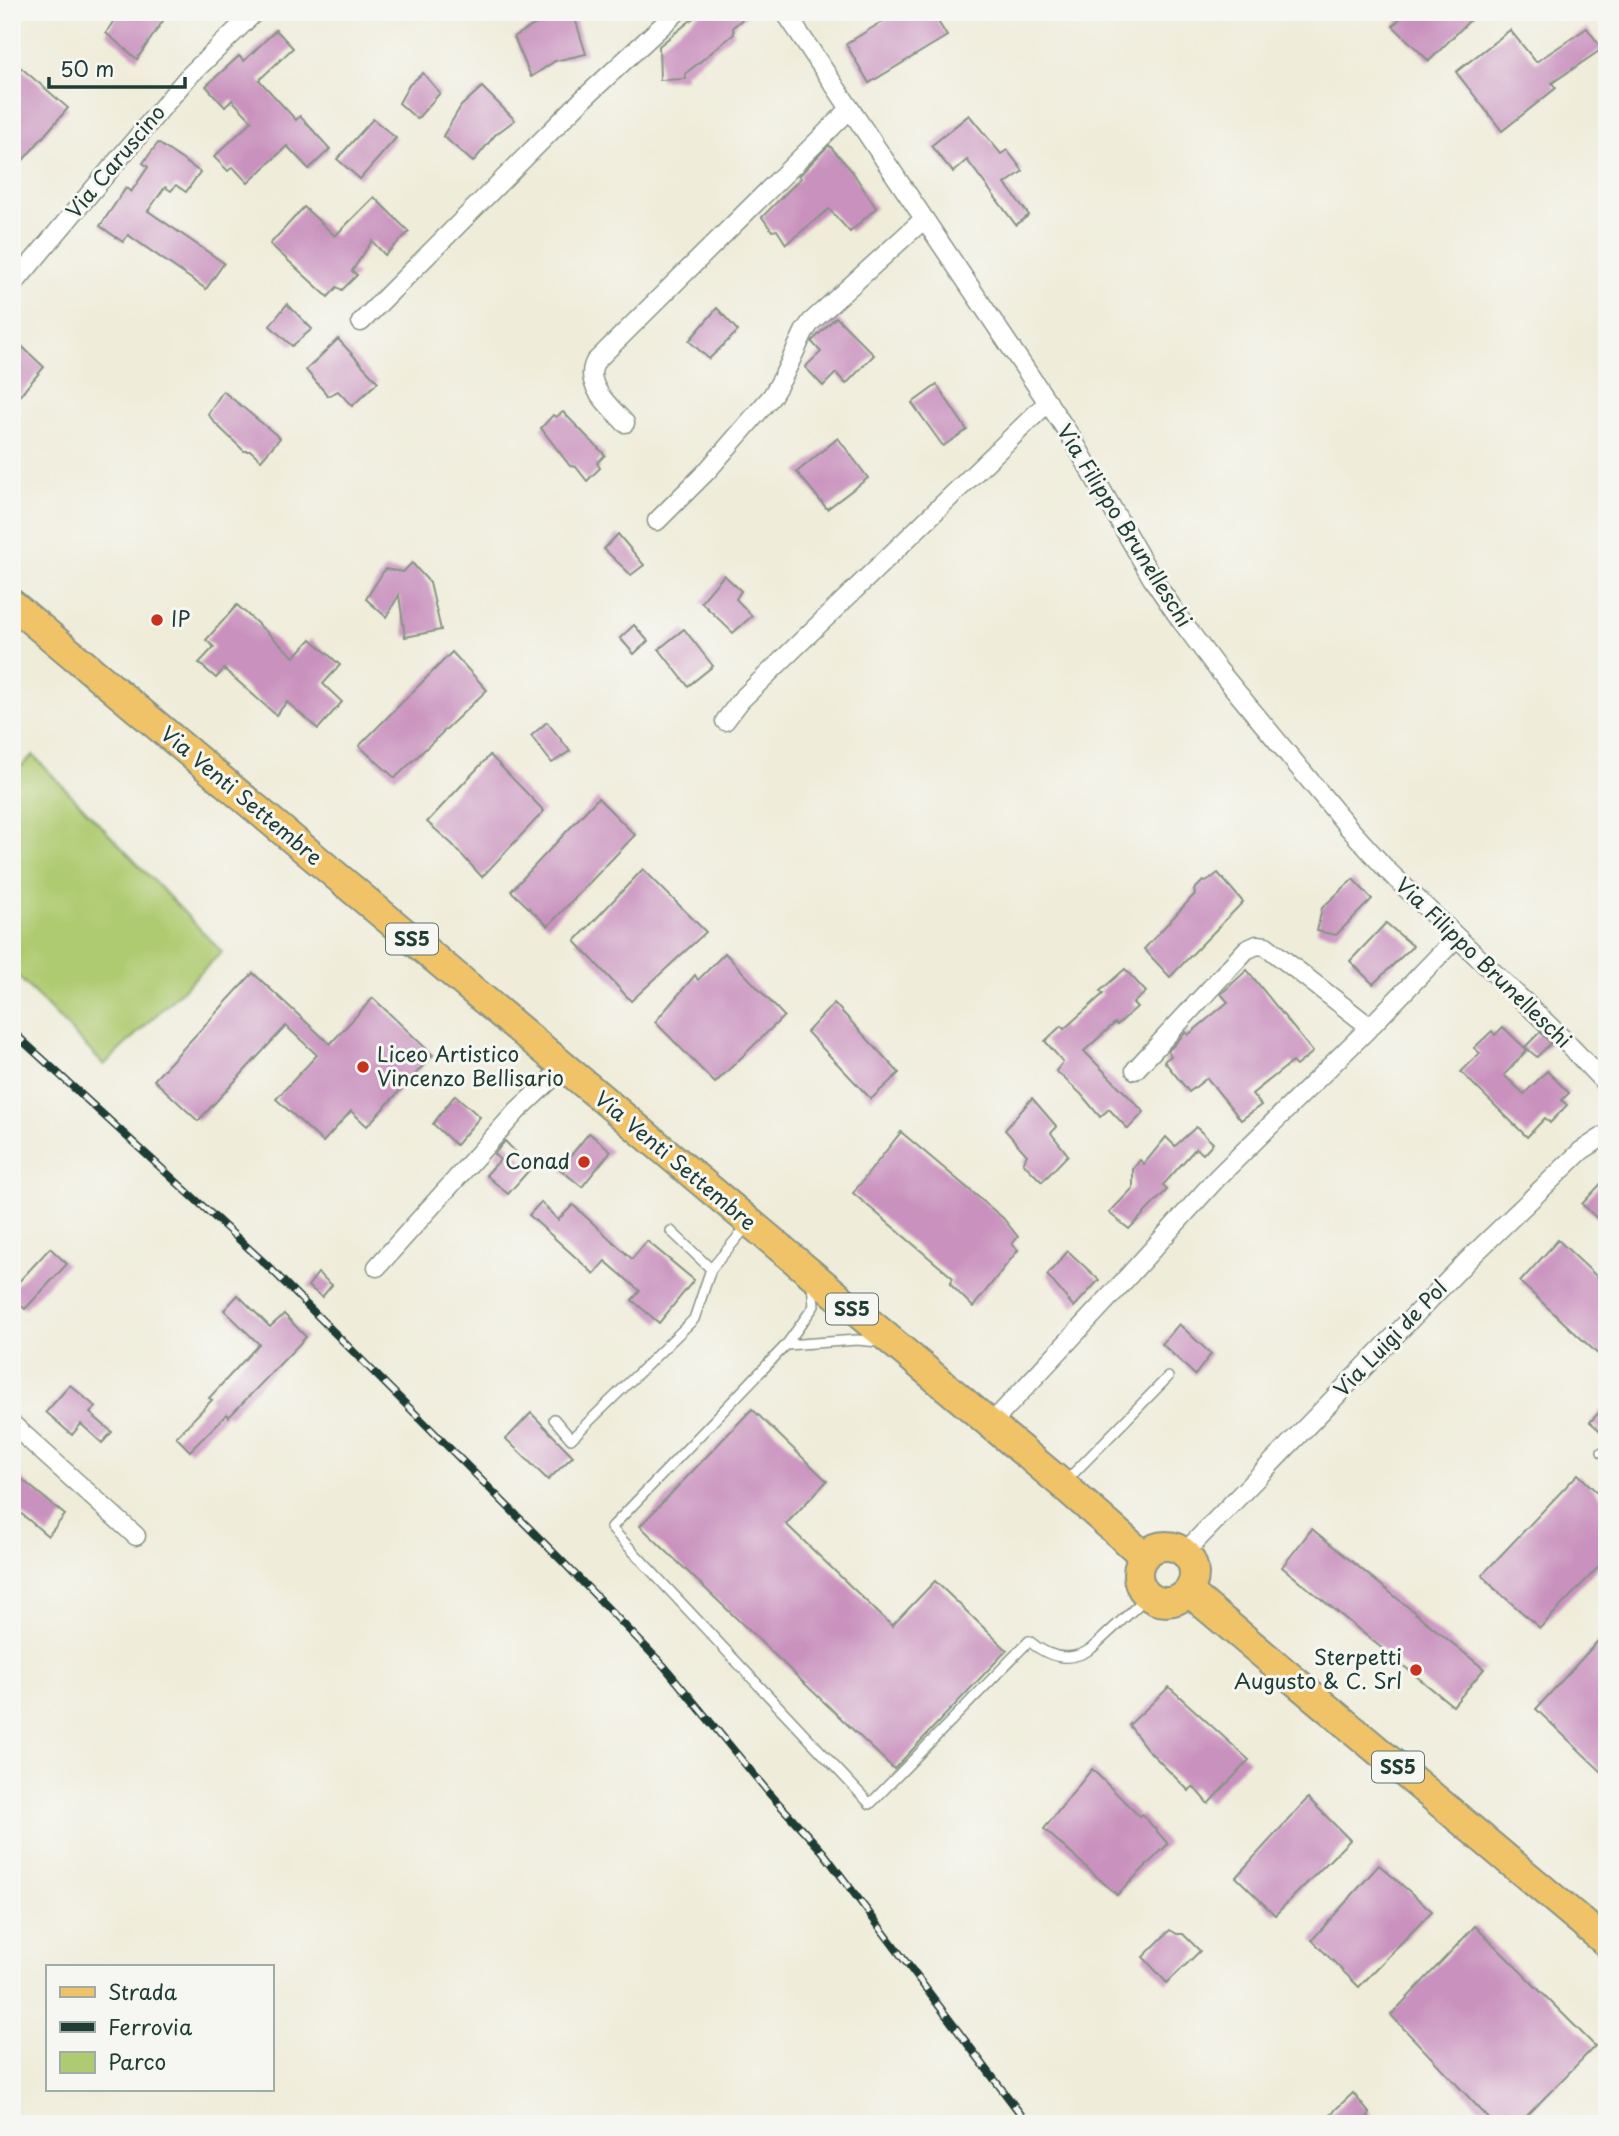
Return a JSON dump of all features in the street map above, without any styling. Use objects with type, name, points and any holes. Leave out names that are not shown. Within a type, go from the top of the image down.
[{"type":"main road","name":"Via Venti Settembre","points":[[12,604],[1062,1484],[1144,1556]]},
{"type":"main road","points":[[1159,1547],[1177,1548],[1184,1553],[1193,1567],[1193,1584],[1189,1592],[1174,1602],[1155,1601],[1148,1596],[1142,1589],[1138,1572],[1144,1556],[1159,1547]]},
{"type":"main road","name":"SS5","points":[[1189,1592],[1607,1943]]},
{"type":"street","name":"Via Caruscino","points":[[12,286],[187,78],[240,20],[255,12]]},
{"type":"street","points":[[361,322],[583,99],[677,12]]},
{"type":"street","name":"Via Filippo Brunelleschi","points":[[785,12],[1048,402],[1159,588],[1216,667],[1371,853],[1607,1086]]},
{"type":"street","points":[[625,423],[594,385],[591,370],[595,362],[850,109]]},
{"type":"street","points":[[657,521],[707,471],[772,396],[804,332],[817,316],[924,219]]},
{"type":"street","points":[[725,721],[741,700],[1048,402]]},
{"type":"street","points":[[990,1425],[1217,1178],[1456,938]]},
{"type":"street","points":[[1135,1070],[1245,950],[1257,945],[1266,946],[1370,1027]]},
{"type":"street","points":[[377,1267],[517,1111],[564,1068]]},
{"type":"street","name":"Via Luigi de Pol","points":[[1184,1553],[1471,1257],[1581,1151],[1607,1134]]},
{"type":"street","points":[[12,1424],[136,1536]]},
{"type":"lane","points":[[554,1419],[572,1439],[694,1319],[711,1269],[750,1223]]},
{"type":"lane","points":[[671,1231],[711,1269]]},
{"type":"lane","points":[[811,1275],[814,1306],[786,1345],[611,1528],[870,1804],[1030,1641],[1042,1651],[1058,1657],[1081,1654],[1092,1648],[1148,1596]]},
{"type":"lane","points":[[786,1345],[858,1340],[892,1344]]},
{"type":"lane","points":[[1062,1484],[1168,1377]]},
{"type":"green space","points":[[33,755],[222,952],[104,1065],[12,970],[12,775]]},
{"type":"building","points":[[122,12],[169,12],[137,59],[106,33]]},
{"type":"building","points":[[573,12],[586,54],[555,61],[531,77],[514,37],[541,21]]},
{"type":"building","points":[[701,12],[751,12],[733,27],[734,34],[685,74],[686,79],[660,80],[659,46]]},
{"type":"building","points":[[898,12],[932,12],[947,36],[869,83],[846,44]]},
{"type":"building","points":[[1406,12],[1478,12],[1429,61],[1393,26]]},
{"type":"building","points":[[1587,28],[1602,49],[1552,83],[1556,88],[1502,131],[1456,72],[1510,30],[1536,62]]},
{"type":"building","points":[[276,30],[293,48],[259,80],[296,120],[300,116],[330,149],[309,169],[287,146],[248,183],[233,167],[228,171],[214,157],[252,121],[232,100],[225,107],[206,86],[239,56],[244,61]]},
{"type":"building","points":[[12,60],[68,108],[12,173]]},
{"type":"building","points":[[423,73],[440,93],[417,119],[399,103],[409,85]]},
{"type":"building","points":[[482,87],[515,120],[495,135],[473,162],[443,136],[461,106]]},
{"type":"building","points":[[969,115],[1001,154],[1007,150],[1023,171],[1005,184],[1029,215],[1016,225],[967,160],[953,172],[931,146]]},
{"type":"building","points":[[373,119],[396,138],[360,179],[337,159]]},
{"type":"building","points":[[158,143],[200,172],[186,192],[176,185],[171,191],[165,187],[148,211],[224,263],[206,289],[128,235],[123,242],[100,226],[126,188],[131,192],[148,167],[143,163]]},
{"type":"building","points":[[829,145],[852,171],[876,208],[850,232],[829,209],[786,244],[777,230],[772,231],[762,217]]},
{"type":"building","points":[[374,197],[409,232],[385,255],[372,241],[352,271],[357,275],[342,290],[337,287],[328,297],[270,244],[304,207],[335,236]]},
{"type":"building","points":[[287,304],[312,329],[292,346],[270,326]]},
{"type":"building","points":[[717,308],[738,331],[709,359],[689,341]]},
{"type":"building","points":[[836,317],[874,355],[846,384],[836,373],[823,386],[805,367],[821,352],[813,340]]},
{"type":"building","points":[[12,337],[44,367],[12,405]]},
{"type":"building","points":[[338,339],[378,382],[352,406],[338,391],[328,396],[306,370]]},
{"type":"building","points":[[937,385],[967,430],[943,446],[912,403]]},
{"type":"building","points":[[223,391],[280,438],[261,460],[251,451],[244,451],[208,414]]},
{"type":"building","points":[[563,412],[605,455],[597,463],[600,468],[587,481],[576,467],[570,466],[541,428],[553,415],[556,417]]},
{"type":"building","points":[[838,438],[868,478],[827,509],[797,472]]},
{"type":"building","points":[[618,534],[644,565],[631,575],[604,549]]},
{"type":"building","points":[[412,563],[430,583],[441,630],[405,637],[399,595],[386,617],[366,599],[385,569],[403,572]]},
{"type":"building","points":[[724,575],[741,591],[736,599],[752,616],[733,633],[701,602]]},
{"type":"building","points":[[237,605],[294,657],[311,639],[340,665],[323,684],[342,702],[318,729],[287,702],[276,715],[224,669],[216,678],[199,663],[214,647],[206,640]]},
{"type":"building","points":[[634,625],[648,641],[634,654],[620,638]]},
{"type":"building","points":[[684,629],[713,666],[688,686],[659,649]]},
{"type":"building","points":[[452,652],[487,690],[395,778],[359,746]]},
{"type":"building","points":[[547,722],[570,751],[552,763],[531,736]]},
{"type":"building","points":[[490,755],[544,811],[482,877],[452,844],[427,822]]},
{"type":"building","points":[[598,798],[635,835],[548,926],[511,891]]},
{"type":"building","points":[[643,869],[706,932],[631,1001],[575,941]]},
{"type":"building","points":[[1218,873],[1243,902],[1170,977],[1144,949],[1195,894],[1194,890],[1203,881],[1206,882]]},
{"type":"building","points":[[1353,879],[1372,899],[1336,935],[1317,931],[1322,908]]},
{"type":"building","points":[[1386,923],[1413,946],[1373,984],[1350,961]]},
{"type":"building","points":[[725,953],[784,1016],[715,1083],[655,1022],[695,975],[698,980]]},
{"type":"building","points":[[1125,969],[1146,992],[1133,1003],[1137,1007],[1084,1051],[1144,1112],[1128,1129],[1109,1109],[1100,1117],[1081,1094],[1056,1071],[1063,1062],[1045,1041],[1061,1026],[1064,1029],[1103,994],[1100,991]]},
{"type":"building","points":[[1247,970],[1313,1052],[1296,1066],[1292,1062],[1252,1094],[1261,1105],[1241,1120],[1207,1078],[1189,1092],[1164,1061],[1171,1056],[1168,1051],[1186,1032],[1188,1035],[1228,1002],[1221,994]]},
{"type":"building","name":"Liceo Artistico Vincenzo Bellisario","points":[[253,973],[330,1044],[373,998],[433,1055],[367,1126],[351,1111],[323,1142],[276,1099],[317,1055],[286,1026],[198,1121],[154,1080]]},
{"type":"building","points":[[834,1003],[899,1073],[871,1099],[807,1032]]},
{"type":"building","points":[[1503,1027],[1527,1050],[1504,1075],[1524,1094],[1547,1071],[1569,1093],[1562,1100],[1567,1105],[1550,1123],[1545,1118],[1527,1137],[1461,1072],[1480,1053],[1474,1048],[1492,1031],[1495,1035]]},
{"type":"building","points":[[1540,1032],[1551,1043],[1537,1057],[1525,1047]]},
{"type":"building","points":[[455,1095],[480,1117],[456,1145],[433,1124]]},
{"type":"building","points":[[1032,1098],[1057,1127],[1051,1133],[1068,1155],[1042,1182],[1023,1163],[1027,1155],[1005,1130]]},
{"type":"building","points":[[1196,1127],[1213,1143],[1203,1154],[1196,1148],[1163,1185],[1167,1190],[1129,1229],[1109,1213],[1133,1188],[1133,1169],[1140,1160],[1144,1164],[1166,1137],[1175,1146]]},
{"type":"building","points":[[901,1132],[1003,1218],[1018,1237],[1012,1244],[1018,1250],[973,1307],[950,1284],[953,1278],[853,1193]]},
{"type":"building","points":[[589,1133],[611,1151],[582,1187],[560,1169]]},
{"type":"building","points":[[505,1141],[531,1168],[508,1194],[486,1175],[500,1160],[494,1154]]},
{"type":"building","points":[[1607,1177],[1607,1228],[1582,1204]]},
{"type":"building","points":[[541,1202],[558,1220],[573,1205],[632,1259],[647,1241],[694,1280],[659,1323],[632,1300],[640,1291],[605,1261],[594,1274],[529,1215]]},
{"type":"building","points":[[1558,1240],[1607,1286],[1607,1347],[1599,1355],[1520,1282]]},
{"type":"building","points":[[50,1248],[67,1264],[25,1309],[12,1297],[12,1289]]},
{"type":"building","points":[[1068,1251],[1099,1280],[1074,1307],[1047,1275]]},
{"type":"building","points":[[318,1273],[332,1285],[322,1297],[308,1286]]},
{"type":"building","points":[[238,1295],[270,1327],[284,1314],[306,1337],[229,1417],[227,1414],[190,1451],[176,1437],[212,1400],[209,1398],[259,1344],[224,1310]]},
{"type":"building","points":[[1179,1324],[1211,1354],[1195,1375],[1162,1344]]},
{"type":"building","points":[[70,1385],[96,1407],[90,1413],[112,1432],[102,1443],[81,1424],[72,1435],[46,1412]]},
{"type":"building","points":[[1607,1404],[1607,1437],[1590,1422]]},
{"type":"building","points":[[752,1409],[827,1481],[786,1524],[892,1626],[935,1581],[1007,1650],[894,1769],[640,1526]]},
{"type":"building","points":[[531,1413],[573,1456],[548,1480],[506,1439]]},
{"type":"building","points":[[12,1471],[65,1515],[48,1536],[12,1506]]},
{"type":"building","points":[[1578,1474],[1607,1502],[1607,1558],[1540,1628],[1482,1575]]},
{"type":"building","points":[[1312,1529],[1484,1669],[1453,1706],[1282,1567]]},
{"type":"building","points":[[1598,1641],[1607,1650],[1607,1777],[1536,1709]]},
{"type":"building","points":[[1169,1687],[1249,1760],[1208,1804],[1193,1786],[1189,1791],[1147,1749],[1129,1725]]},
{"type":"building","points":[[1092,1769],[1139,1816],[1142,1814],[1168,1844],[1117,1895],[1044,1829]]},
{"type":"building","points":[[1308,1798],[1350,1840],[1275,1915],[1236,1877]]},
{"type":"building","points":[[1379,1865],[1432,1911],[1359,1987],[1312,1940]]},
{"type":"building","points":[[1475,1926],[1595,2046],[1519,2124],[1494,2124],[1391,2015]]},
{"type":"building","points":[[1170,1930],[1183,1934],[1200,1951],[1167,1983],[1143,1957]]},
{"type":"building","points":[[1353,2093],[1370,2114],[1363,2124],[1320,2124]]},
{"type":"railway","points":[[12,1031],[269,1267],[664,1666],[769,1793],[823,1852],[1028,2124]]},
{"type":"place","name":"IP","points":[[157,620]]},
{"type":"place","name":"Liceo Artistico Vincenzo Bellisario","points":[[363,1067]]},
{"type":"place","name":"Conad","points":[[584,1162]]},
{"type":"place","name":"Sterpetti Augusto & C. Srl","points":[[1416,1670]]}]
